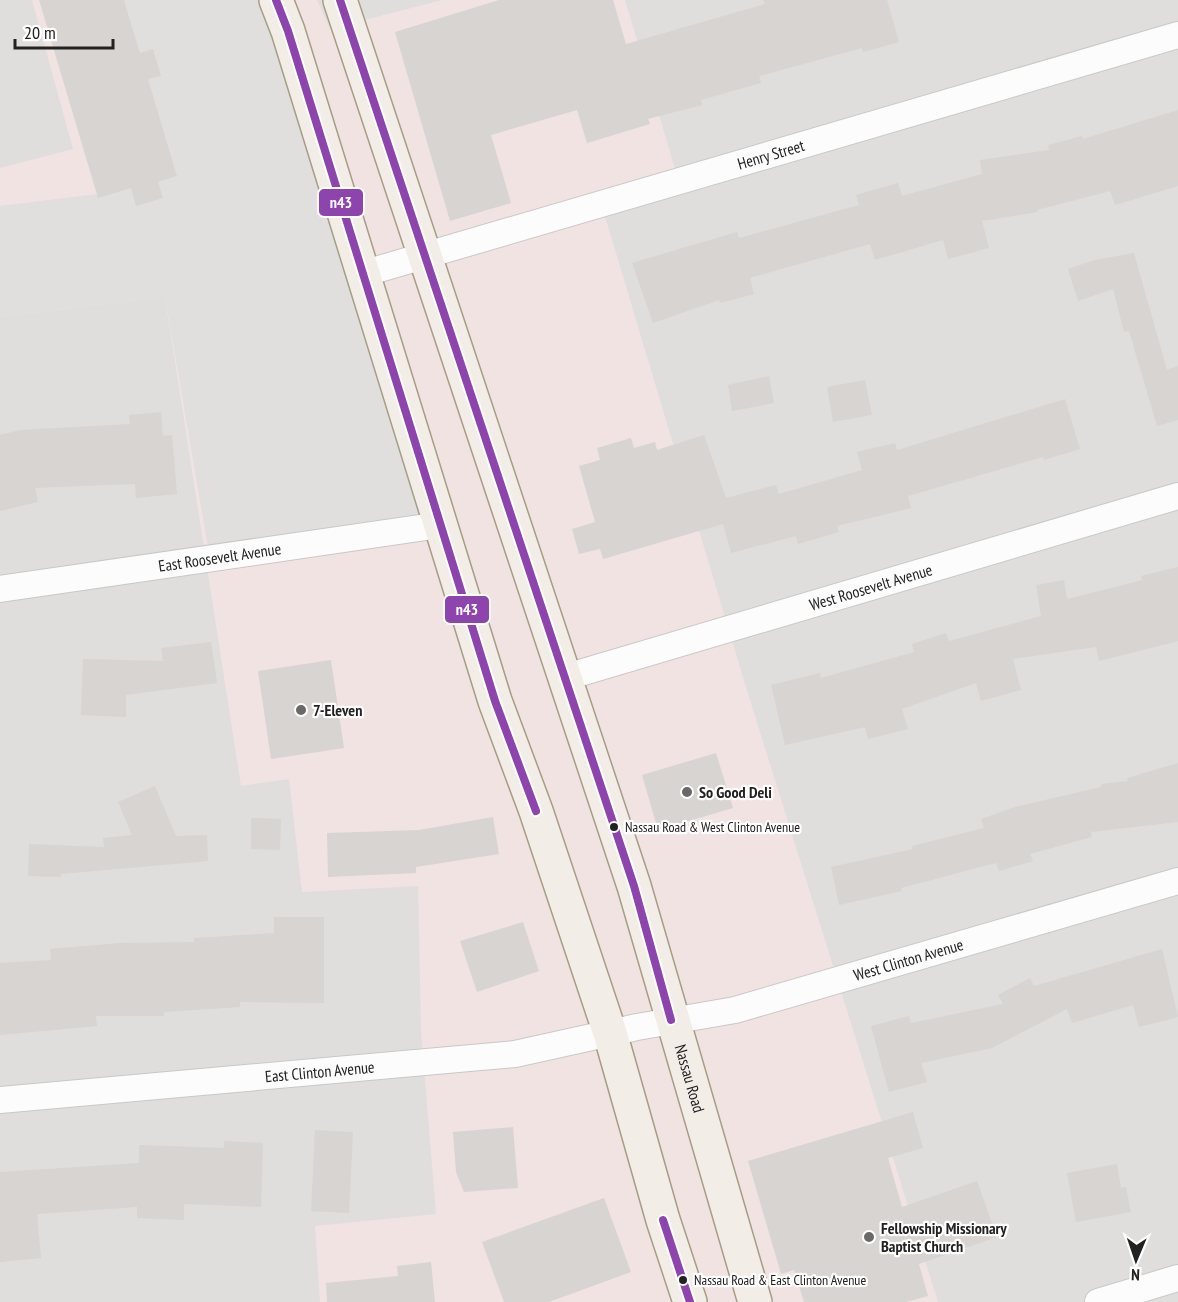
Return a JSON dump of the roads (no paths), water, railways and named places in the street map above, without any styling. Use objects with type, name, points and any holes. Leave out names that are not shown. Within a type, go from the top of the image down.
[{"type":"main road","points":[[276,0],[288,31],[495,701],[536,811],[624,1030],[663,1220],[690,1302]]},
{"type":"main road","name":"Nassau Road","points":[[340,0],[563,678],[634,886],[671,1020],[755,1302]]},
{"type":"street","name":"Henry Street","points":[[362,274],[1178,35]]},
{"type":"street","name":"West Roosevelt Avenue","points":[[563,678],[1178,496]]},
{"type":"street","name":"East Roosevelt Avenue","points":[[0,589],[440,525]]},
{"type":"street","name":"West Clinton Avenue","points":[[624,1030],[735,1010],[1178,881]]},
{"type":"street","name":"East Clinton Avenue","points":[[0,1100],[515,1054],[624,1030]]},
{"type":"street","points":[[1098,1302],[1178,1278]]},
{"type":"place","name":"7-Eleven","points":[[301,710]]},
{"type":"place","name":"So Good Deli","points":[[687,792]]},
{"type":"place","name":"Nassau Road & West Clinton Avenue","points":[[614,827]]},
{"type":"place","name":"Fellowship Missionary Baptist Church","points":[[869,1237]]},
{"type":"place","name":"Nassau Road & East Clinton Avenue","points":[[683,1280]]}]
